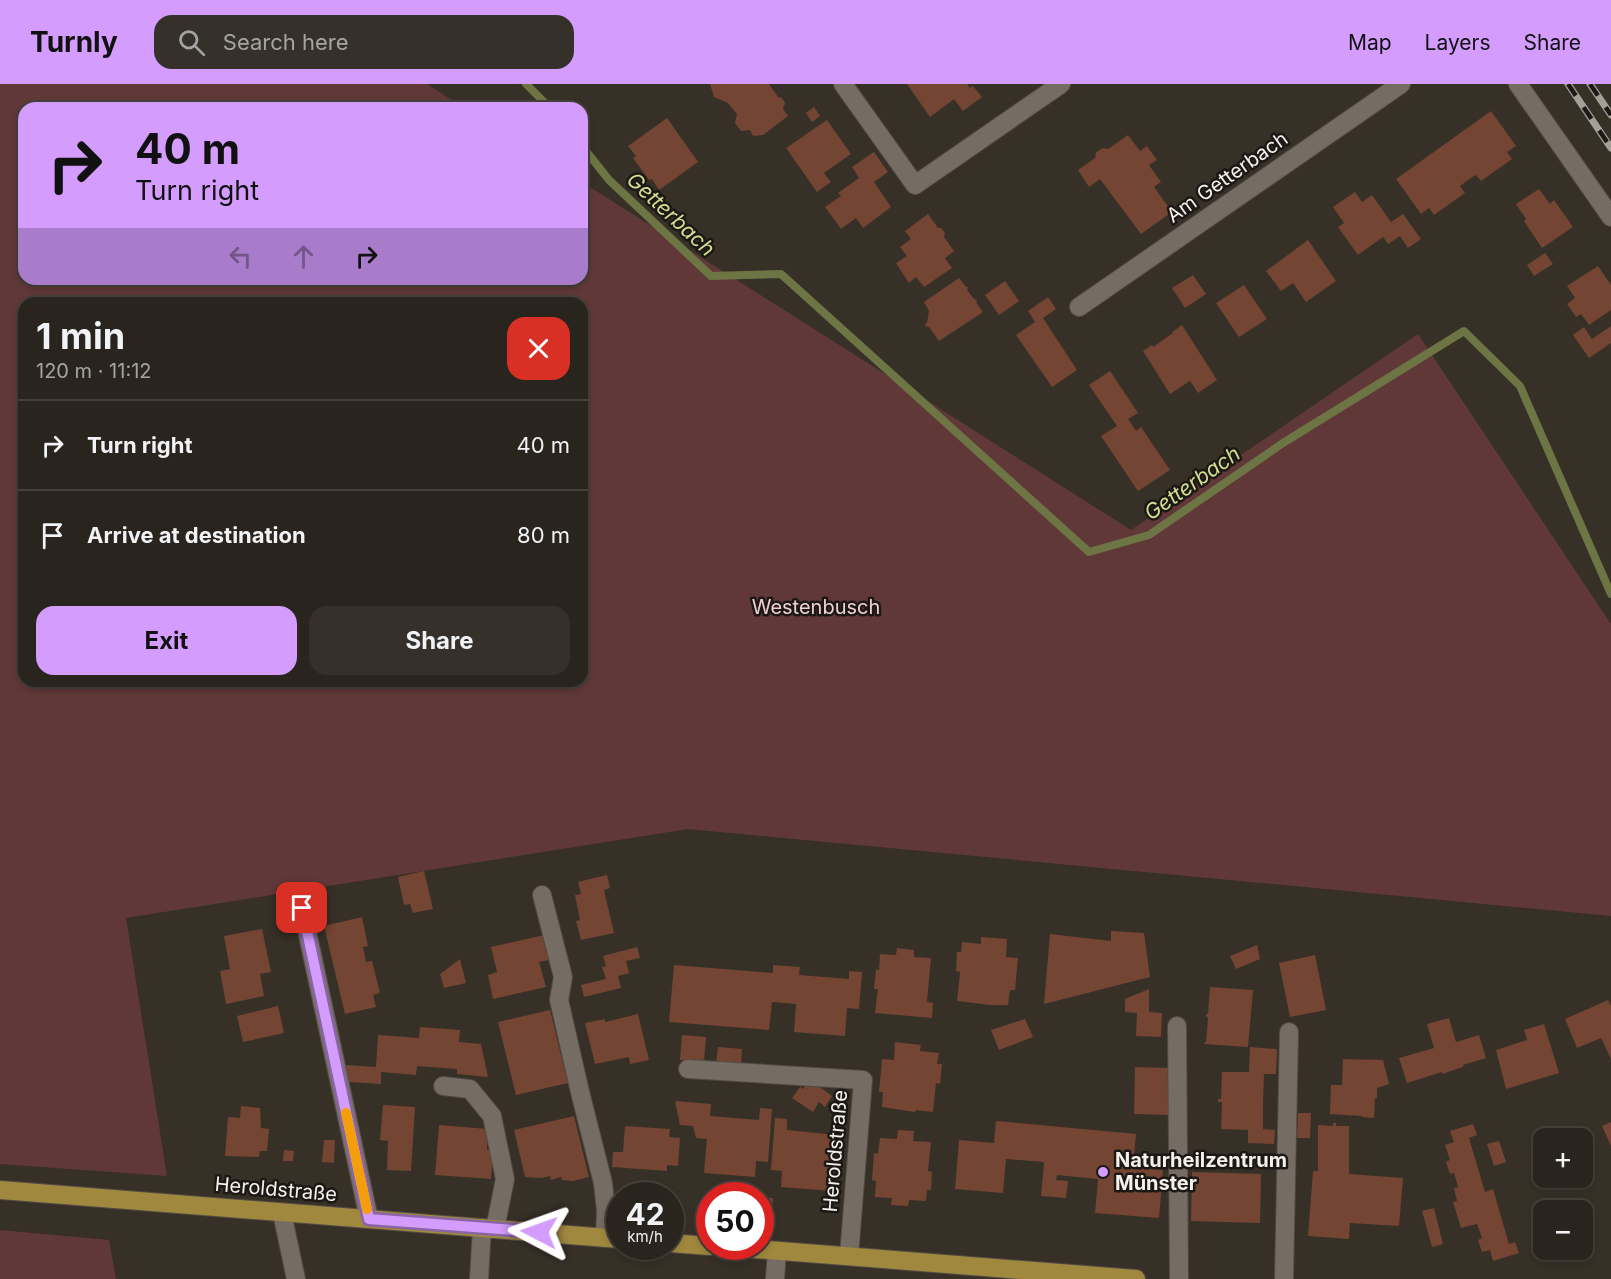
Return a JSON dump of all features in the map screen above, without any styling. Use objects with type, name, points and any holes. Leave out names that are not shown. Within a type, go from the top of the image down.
[{"type":"main road","name":"Heroldstraße","points":[[0,1190],[606,1238]]},
{"type":"main road","points":[[774,1251],[1136,1279]]},
{"type":"street","points":[[843,84],[915,185],[1061,84]]},
{"type":"street","name":"Am Getterbach","points":[[1079,307],[1401,84]]},
{"type":"street","points":[[1518,84],[1611,217]]},
{"type":"street","points":[[542,895],[563,976],[560,1000],[579,1092],[603,1183],[606,1211]]},
{"type":"street","points":[[302,908],[369,1219]]},
{"type":"street","points":[[1177,1026],[1179,1279]]},
{"type":"street","points":[[1284,1279],[1289,1032]]},
{"type":"street","name":"Heroldstraße","points":[[688,1069],[863,1080],[849,1257]]},
{"type":"street","points":[[443,1086],[470,1089],[492,1116],[505,1179],[488,1228],[479,1279]]},
{"type":"street","points":[[282,1213],[296,1279]]},
{"type":"street","points":[[775,1279],[777,1251]]},
{"type":"green space","name":"Westenbusch","points":[[0,84],[427,84],[455,102],[18,102],[18,285],[588,285],[588,186],[1131,530],[1418,334],[1611,624],[1611,916],[688,829],[126,918],[167,1176],[0,1164]]},
{"type":"green space","points":[[0,1230],[109,1240],[116,1279],[0,1279]]},
{"type":"building","points":[[710,84],[769,84],[785,103],[783,109],[788,116],[763,135],[753,136],[750,130],[741,131],[735,123],[737,114],[728,103],[714,97]]},
{"type":"building","points":[[907,84],[967,84],[970,88],[973,86],[982,97],[963,111],[954,99],[930,117]]},
{"type":"building","points":[[814,107],[820,116],[812,122],[806,113]]},
{"type":"building","points":[[1491,111],[1516,146],[1507,152],[1512,159],[1481,181],[1476,175],[1468,180],[1460,186],[1465,193],[1434,215],[1429,208],[1421,214],[1396,179]]},
{"type":"building","points":[[667,118],[698,162],[659,190],[633,158],[636,156],[628,146]]},
{"type":"building","points":[[827,120],[851,154],[824,173],[831,182],[817,192],[786,148]]},
{"type":"building","points":[[1128,135],[1140,151],[1147,146],[1157,160],[1149,165],[1161,182],[1154,187],[1172,212],[1141,234],[1100,179],[1089,187],[1078,170],[1095,158],[1099,150],[1108,149]]},
{"type":"building","points":[[874,152],[888,172],[874,182],[891,207],[863,228],[856,218],[841,229],[825,207],[841,196],[838,193],[859,178],[852,167]]},
{"type":"building","points":[[1539,189],[1550,204],[1554,200],[1573,227],[1542,248],[1516,204]]},
{"type":"building","points":[[1355,192],[1362,202],[1372,195],[1391,222],[1403,214],[1421,239],[1408,248],[1400,236],[1388,244],[1383,237],[1358,255],[1338,227],[1344,223],[1333,207]]},
{"type":"building","points":[[928,214],[938,228],[945,233],[944,237],[954,251],[945,258],[952,268],[924,287],[916,277],[909,283],[896,263],[907,256],[900,247],[911,239],[905,231]]},
{"type":"building","points":[[1308,240],[1336,281],[1306,302],[1293,283],[1281,291],[1266,271]]},
{"type":"building","points":[[1545,253],[1553,264],[1534,276],[1527,265]]},
{"type":"building","points":[[1598,266],[1611,285],[1611,310],[1589,325],[1581,314],[1576,317],[1567,304],[1575,298],[1567,286]]},
{"type":"building","points":[[1193,275],[1206,294],[1185,308],[1172,288]]},
{"type":"building","points":[[959,278],[968,287],[967,290],[977,300],[983,312],[939,341],[929,327],[925,326],[929,311],[924,302]]},
{"type":"building","points":[[1005,281],[1019,301],[999,315],[985,295]]},
{"type":"building","points":[[1244,285],[1267,319],[1239,337],[1216,303]]},
{"type":"building","points":[[1048,297],[1056,309],[1043,318],[1077,370],[1052,387],[1016,335],[1035,322],[1028,311]]},
{"type":"building","points":[[1182,325],[1217,380],[1198,393],[1190,381],[1170,394],[1143,351],[1152,345],[1153,347]]},
{"type":"building","points":[[1611,326],[1611,343],[1589,358],[1573,335],[1584,327],[1592,339]]},
{"type":"building","points":[[1110,371],[1138,413],[1128,419],[1136,431],[1141,427],[1170,470],[1138,491],[1101,436],[1117,426],[1089,385]]},
{"type":"building","points":[[424,871],[433,909],[413,913],[410,904],[404,905],[398,877]]},
{"type":"building","points":[[607,875],[610,888],[604,890],[614,933],[581,940],[576,921],[580,920],[575,895],[581,894],[578,882]]},
{"type":"building","points":[[362,917],[368,946],[363,947],[366,962],[372,961],[380,993],[373,995],[376,1007],[345,1014],[324,926]]},
{"type":"building","points":[[262,929],[271,972],[260,974],[264,996],[226,1004],[220,971],[230,969],[224,936]]},
{"type":"building","points":[[1111,931],[1144,933],[1150,977],[1044,1004],[1050,934],[1111,941]]},
{"type":"building","points":[[544,935],[549,960],[539,962],[546,987],[493,999],[488,975],[497,972],[491,947]]},
{"type":"building","points":[[981,937],[1007,939],[1006,957],[1018,958],[1015,990],[1010,990],[1008,1005],[957,1001],[960,972],[956,971],[957,952],[961,952],[962,942],[981,944]]},
{"type":"building","points":[[1257,945],[1260,959],[1236,969],[1230,956]]},
{"type":"building","points":[[637,947],[640,958],[626,961],[629,973],[618,976],[621,988],[584,997],[581,985],[606,979],[602,967],[606,966],[603,956]]},
{"type":"building","points":[[897,948],[914,950],[914,957],[931,958],[927,1002],[933,1003],[932,1018],[875,1013],[878,989],[874,989],[880,954],[896,955]]},
{"type":"building","points":[[1315,955],[1326,1010],[1290,1017],[1279,963]]},
{"type":"building","points":[[460,959],[466,983],[444,988],[440,974]]},
{"type":"building","points":[[674,965],[773,973],[773,965],[800,967],[799,975],[849,979],[849,971],[862,972],[859,1009],[847,1008],[845,1036],[794,1032],[796,1004],[772,1002],[769,1030],[669,1022]]},
{"type":"building","points":[[1210,987],[1253,990],[1248,1047],[1204,1044]]},
{"type":"building","points":[[1149,989],[1149,1012],[1162,1013],[1161,1037],[1136,1036],[1137,1013],[1125,1012],[1125,999]]},
{"type":"building","points":[[1608,1000],[1611,1006],[1611,1059],[1601,1038],[1577,1048],[1565,1019]]},
{"type":"building","points":[[278,1006],[284,1033],[243,1042],[237,1016]]},
{"type":"building","points":[[550,1010],[568,1083],[516,1095],[498,1022]]},
{"type":"building","points":[[638,1014],[649,1060],[630,1064],[629,1057],[595,1064],[585,1023],[605,1019],[605,1022]]},
{"type":"building","points":[[1449,1018],[1456,1042],[1479,1035],[1486,1058],[1442,1074],[1442,1072],[1407,1083],[1399,1058],[1434,1048],[1427,1024]]},
{"type":"building","points":[[1025,1019],[1033,1037],[999,1050],[991,1030]]},
{"type":"building","points":[[1544,1024],[1559,1073],[1506,1089],[1496,1050],[1527,1040],[1524,1030]]},
{"type":"building","points":[[420,1027],[460,1030],[459,1042],[481,1044],[488,1077],[457,1074],[457,1069],[417,1066],[416,1075],[381,1072],[381,1084],[349,1082],[345,1065],[376,1067],[378,1035],[419,1038]]},
{"type":"building","points":[[682,1035],[706,1037],[704,1062],[680,1060]]},
{"type":"building","points":[[895,1042],[921,1045],[920,1051],[939,1053],[937,1064],[942,1064],[940,1084],[936,1083],[933,1112],[882,1107],[883,1092],[879,1092],[882,1059],[894,1060]]},
{"type":"building","points":[[718,1047],[742,1049],[741,1065],[716,1063]]},
{"type":"building","points":[[1250,1047],[1276,1049],[1277,1051],[1276,1074],[1264,1074],[1263,1102],[1263,1129],[1275,1130],[1274,1144],[1248,1143],[1248,1130],[1221,1129],[1222,1102],[1218,1102],[1218,1099],[1221,1099],[1222,1072],[1249,1072]]},
{"type":"building","points":[[1343,1059],[1383,1060],[1389,1084],[1377,1088],[1374,1118],[1330,1114],[1331,1085],[1342,1085]]},
{"type":"building","points":[[1135,1067],[1172,1068],[1171,1115],[1134,1114]]},
{"type":"building","points":[[810,1080],[832,1096],[825,1107],[819,1102],[813,1112],[792,1098],[800,1087],[803,1089]]},
{"type":"building","points":[[675,1101],[711,1104],[710,1116],[759,1120],[760,1108],[772,1109],[768,1162],[756,1161],[755,1177],[704,1173],[707,1139],[696,1138],[693,1126],[680,1125]]},
{"type":"building","points":[[383,1105],[415,1107],[411,1171],[387,1170],[388,1141],[380,1140]]},
{"type":"building","points":[[241,1106],[260,1108],[261,1128],[269,1129],[267,1151],[260,1151],[259,1157],[225,1156],[228,1117],[240,1118]]},
{"type":"building","points":[[1298,1113],[1311,1113],[1310,1138],[1297,1138]]},
{"type":"building","points":[[574,1116],[589,1177],[573,1181],[562,1180],[561,1177],[551,1180],[550,1176],[525,1177],[514,1130]]},
{"type":"building","points":[[775,1118],[787,1119],[787,1130],[836,1135],[832,1191],[781,1187],[782,1171],[771,1170]]},
{"type":"building","points":[[996,1121],[1136,1134],[1133,1167],[1163,1170],[1159,1218],[1095,1213],[1098,1179],[1057,1175],[1056,1180],[1068,1181],[1066,1198],[1041,1196],[1044,1162],[1006,1159],[1003,1193],[955,1189],[959,1140],[994,1143]]},
{"type":"building","points":[[1611,1122],[1611,1146],[1602,1126]]},
{"type":"building","points":[[1333,1123],[1336,1123],[1336,1126],[1349,1126],[1349,1174],[1403,1178],[1399,1226],[1350,1223],[1349,1239],[1308,1236],[1313,1171],[1318,1171],[1318,1125],[1333,1126]]},
{"type":"building","points":[[1473,1124],[1477,1135],[1469,1138],[1485,1192],[1493,1189],[1509,1244],[1515,1242],[1519,1253],[1493,1261],[1490,1250],[1482,1252],[1478,1240],[1482,1238],[1477,1224],[1461,1228],[1453,1202],[1457,1201],[1454,1188],[1458,1187],[1454,1173],[1450,1174],[1446,1162],[1450,1160],[1445,1145],[1454,1142],[1450,1131]]},
{"type":"building","points":[[439,1125],[488,1129],[487,1150],[493,1150],[491,1179],[435,1175]]},
{"type":"building","points":[[625,1126],[670,1129],[669,1137],[680,1138],[678,1166],[667,1165],[667,1171],[612,1167],[613,1152],[623,1152]]},
{"type":"building","points":[[898,1130],[914,1131],[913,1141],[931,1142],[928,1171],[932,1172],[931,1190],[927,1190],[926,1201],[909,1200],[908,1206],[891,1205],[892,1198],[875,1197],[876,1181],[872,1180],[874,1153],[878,1154],[880,1138],[897,1139]]},
{"type":"building","points":[[324,1140],[335,1140],[334,1163],[322,1162]]},
{"type":"building","points":[[1499,1141],[1506,1162],[1494,1166],[1487,1144]]},
{"type":"building","points":[[284,1150],[294,1151],[293,1161],[283,1161]]},
{"type":"building","points":[[1192,1172],[1261,1174],[1260,1223],[1191,1221]]},
{"type":"building","points":[[1434,1208],[1443,1244],[1432,1247],[1422,1211]]},
{"type":"waterway","name":"Getterbach","points":[[526,84],[544,102]]},
{"type":"waterway","name":"Getterbach","points":[[588,154],[609,180],[711,276],[781,274],[1089,552],[1149,535],[1283,443],[1464,331],[1520,386],[1611,594]]},
{"type":"railway","points":[[1568,84],[1611,148]]},
{"type":"railway","points":[[1590,84],[1611,115]]},
{"type":"slow traffic","points":[[346,1113],[367,1209]]},
{"type":"place","name":"Naturheilzentrum Münster","points":[[1103,1172]]},
{"type":"route","points":[[302,908],[369,1219],[539,1232]]}]
